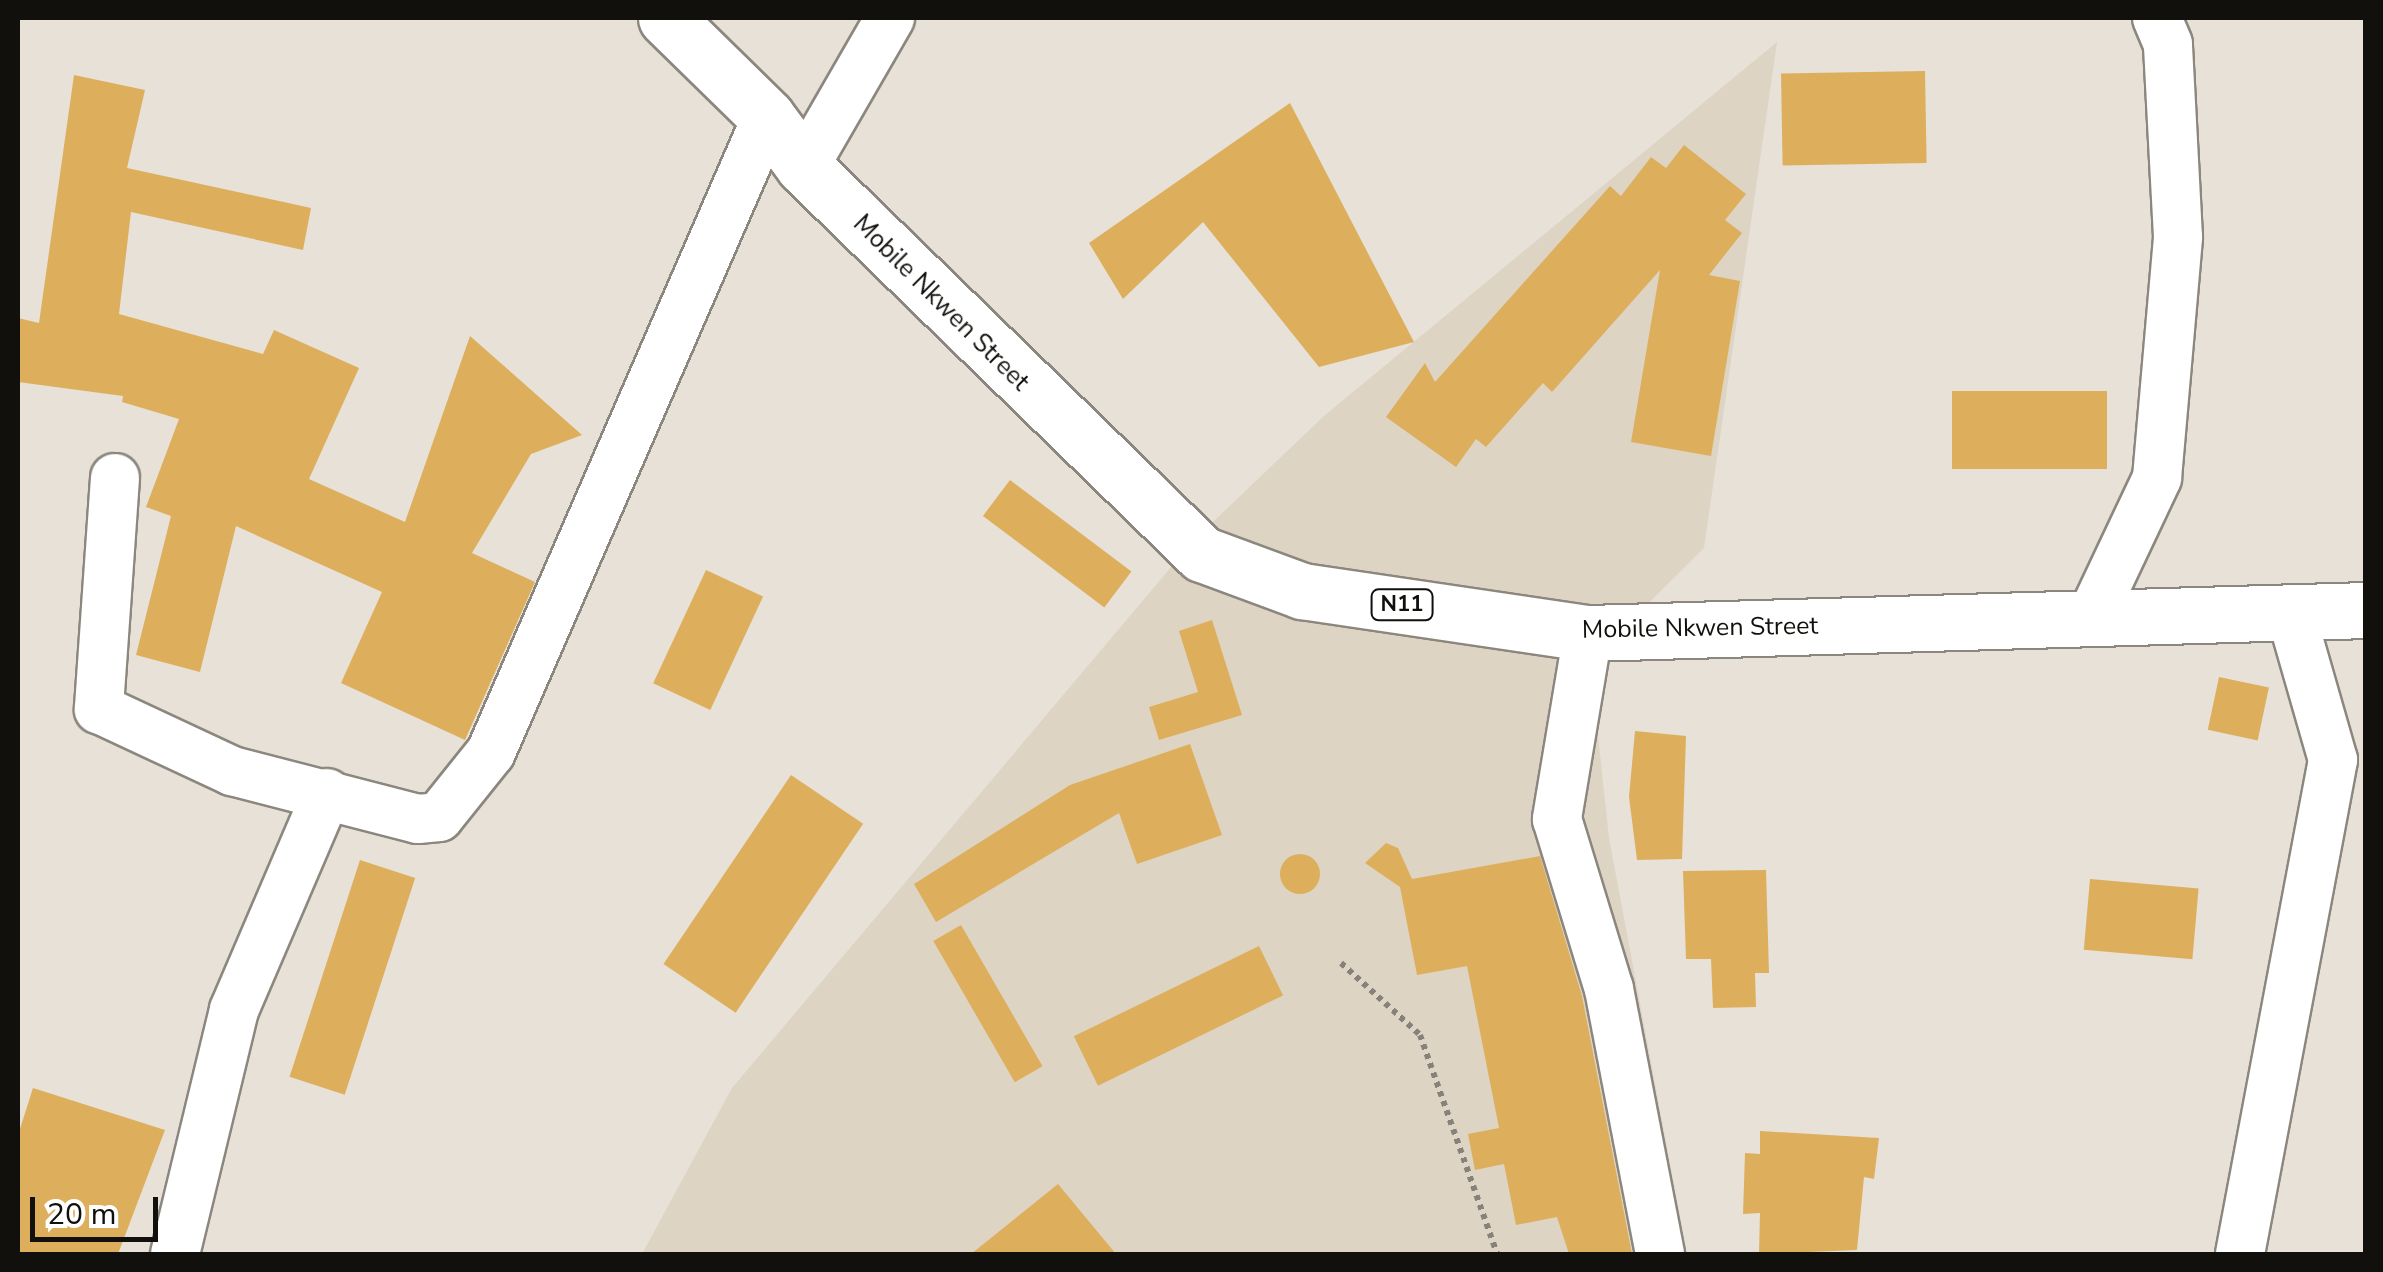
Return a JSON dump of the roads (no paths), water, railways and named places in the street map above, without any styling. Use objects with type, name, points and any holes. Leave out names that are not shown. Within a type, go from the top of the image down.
[{"type":"highway","name":"Mobile Nkwen Street","points":[[666,18],[767,118],[804,167],[1202,554],[1302,591],[1588,633],[2366,610]]},
{"type":"street","points":[[804,167],[890,18]]},
{"type":"street","points":[[2090,620],[2157,478],[2178,237],[2168,44],[2157,18]]},
{"type":"street","points":[[115,478],[98,709],[232,771],[439,818],[492,752],[767,118]]},
{"type":"street","points":[[2240,1254],[2332,760],[2292,614]]},
{"type":"street","points":[[1588,633],[1557,819],[1609,989],[1660,1254]]},
{"type":"street","points":[[175,1254],[234,1010],[327,793]]}]
